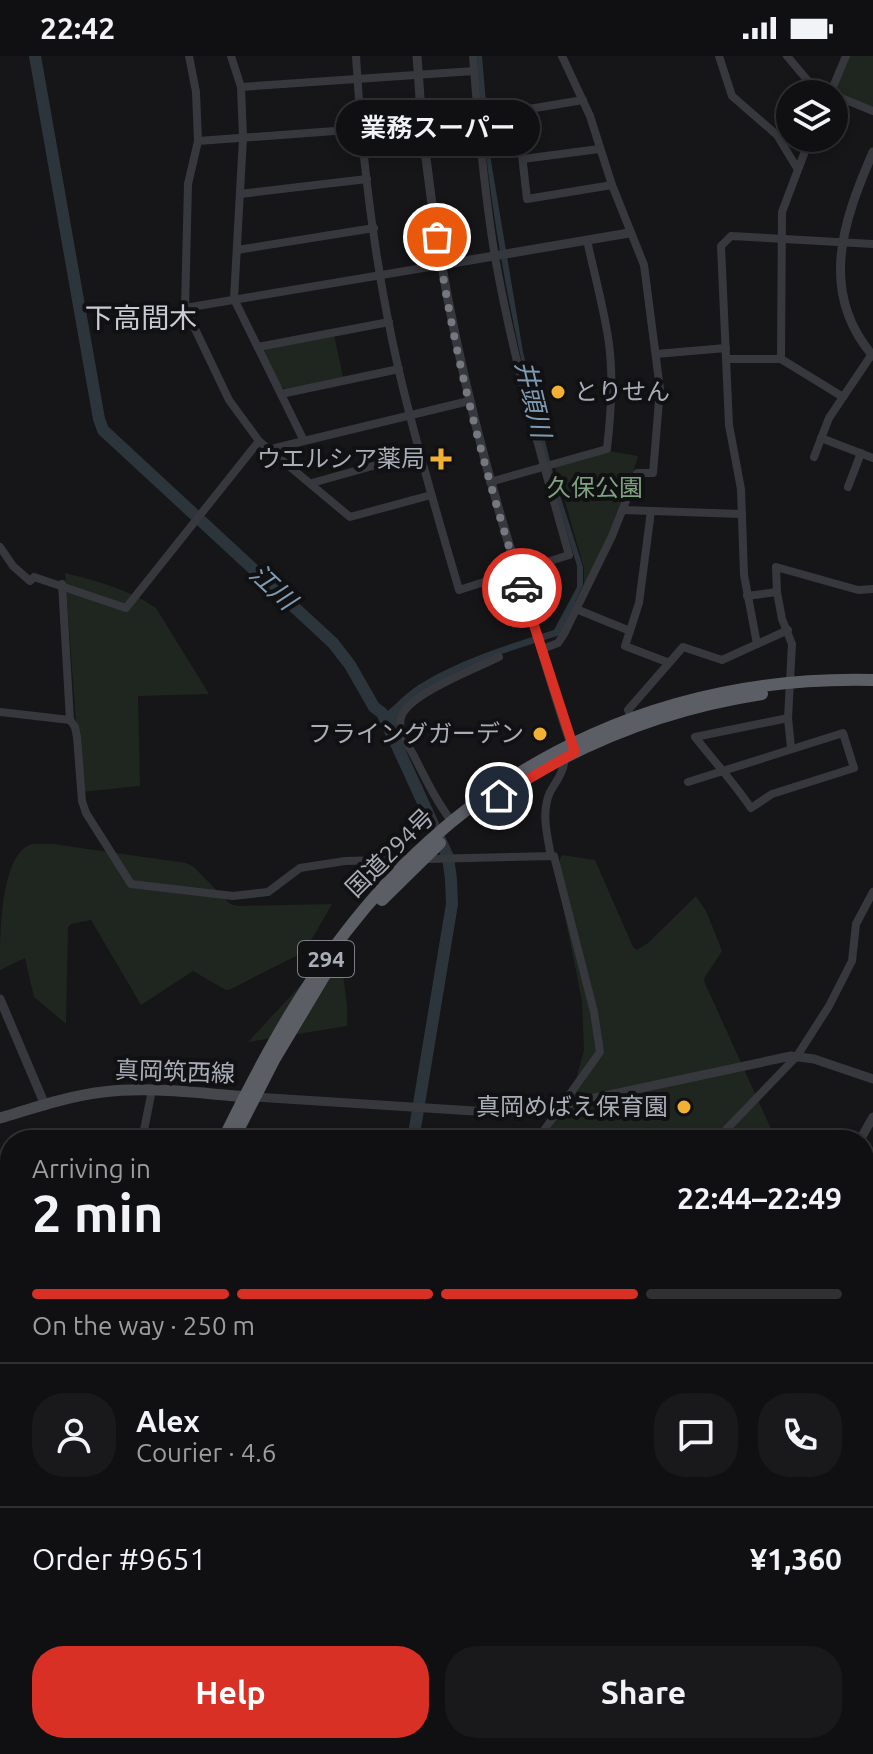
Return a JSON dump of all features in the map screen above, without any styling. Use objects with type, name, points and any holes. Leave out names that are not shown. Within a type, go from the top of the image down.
[{"type":"highway","name":"国道294号","points":[[229,1130],[328,971],[371,913],[415,860],[436,849],[451,826],[503,783],[631,717],[714,694],[873,680]]},
{"type":"highway","name":"国道294号","points":[[570,751],[686,709],[788,686],[873,688]]},
{"type":"highway","name":"国道294号","points":[[237,1130],[250,1097]]},
{"type":"main road","name":"真岡筑西線","points":[[0,1118],[96,1093],[152,1090],[250,1097]]},
{"type":"street","points":[[189,56],[196,92],[198,141],[188,184],[185,308],[229,400],[259,441],[350,517],[431,495]]},
{"type":"street","points":[[231,56],[241,87],[243,138],[234,299],[304,441]]},
{"type":"street","points":[[356,56],[367,179],[389,322],[419,453],[459,590],[569,555],[518,368],[495,256],[479,141],[473,56]]},
{"type":"street","points":[[417,56],[427,172],[441,265],[469,401],[570,751],[564,769],[549,794],[545,812],[551,856]]},
{"type":"street","points":[[719,56],[732,96],[777,135],[797,168]]},
{"type":"street","points":[[787,56],[807,80]]},
{"type":"street","points":[[837,80],[846,56]]},
{"type":"street","points":[[541,647],[558,643],[623,510],[637,473],[653,473],[660,389],[644,265],[629,233],[590,116],[564,57]]},
{"type":"street","points":[[241,87],[474,71]]},
{"type":"street","points":[[583,100],[517,111],[527,199],[612,185]]},
{"type":"street","points":[[848,101],[873,111]]},
{"type":"street","points":[[198,141],[362,129]]},
{"type":"street","points":[[523,159],[599,149]]},
{"type":"street","points":[[781,359],[782,212],[804,152]]},
{"type":"street","points":[[814,457],[829,418],[872,355],[852,328],[843,302],[841,273],[850,205],[873,152]]},
{"type":"street","points":[[240,194],[367,179]]},
{"type":"street","points":[[237,250],[374,228]]},
{"type":"street","points":[[185,308],[629,233]]},
{"type":"street","points":[[757,644],[747,596],[741,489],[729,425],[721,246],[731,236],[873,244]]},
{"type":"street","points":[[490,482],[607,449],[612,396],[611,362],[587,240]]},
{"type":"street","points":[[258,347],[389,322]]},
{"type":"street","points":[[656,354],[726,348]]},
{"type":"street","points":[[727,359],[781,359],[843,397]]},
{"type":"street","points":[[281,394],[399,369]]},
{"type":"street","points":[[271,449],[469,401]]},
{"type":"street","points":[[821,438],[873,458]]},
{"type":"street","points":[[0,547],[13,566],[30,581],[34,577],[62,584],[126,608],[259,441]]},
{"type":"street","points":[[312,483],[419,453]]},
{"type":"street","points":[[848,487],[861,453]]},
{"type":"street","points":[[623,510],[742,514]]},
{"type":"street","points":[[651,511],[639,603],[625,646],[667,662]]},
{"type":"street","points":[[791,748],[788,686],[792,644],[782,619],[776,567],[858,590],[873,589]]},
{"type":"street","points":[[62,584],[70,720],[75,727],[82,801],[86,813],[131,884],[233,896],[268,892],[300,868],[345,861],[415,860],[436,849],[459,858],[554,856],[594,1012],[600,1052],[544,1130]]},
{"type":"street","points":[[747,596],[777,592]]},
{"type":"street","points":[[576,609],[630,631]]},
{"type":"street","points":[[631,717],[628,710],[683,647],[722,660],[788,630]]},
{"type":"street","points":[[451,826],[400,729],[400,719],[409,704],[423,695],[499,657]]},
{"type":"street","points":[[0,712],[70,720]]},
{"type":"street","points":[[688,782],[722,769],[843,733],[854,768],[772,794],[751,808],[722,769],[695,737],[788,718]]},
{"type":"street","points":[[726,1130],[797,1056],[849,968],[856,924],[873,892]]},
{"type":"street","points":[[0,999],[45,1105]]},
{"type":"street","points":[[250,1097],[505,1113],[561,1106],[749,1063],[797,1056],[873,1079]]},
{"type":"street","points":[[144,1130],[152,1090]]},
{"type":"green space","points":[[850,56],[873,56],[873,108],[848,97],[848,80],[840,80]]},
{"type":"green space","points":[[334,335],[343,377],[287,389],[280,387],[263,354],[266,348]]},
{"type":"green space","name":"久保公園","points":[[609,451],[638,456],[613,538],[584,587],[584,568],[555,467]]},
{"type":"green space","points":[[65,573],[123,591],[156,608],[209,694],[138,696],[140,786],[81,792]]},
{"type":"green space","points":[[32,844],[53,844],[186,863],[194,867],[230,904],[237,906],[332,904],[311,940],[294,957],[226,990],[193,971],[141,1005],[91,920],[71,924],[68,927],[66,1024],[34,997],[25,958],[0,970],[2,917],[8,879],[21,851]]},
{"type":"green space","points":[[562,855],[595,860],[637,950],[696,896],[707,913],[722,951],[704,981],[771,1130],[550,1130],[573,1091],[584,1050],[582,1001],[560,892]]},
{"type":"green space","points":[[339,944],[347,1026],[248,1042]]},
{"type":"water","points":[[477,56],[482,56],[491,161],[523,352],[553,473],[583,567],[583,585],[560,635],[495,656],[406,700],[397,715],[396,731],[388,716],[399,701],[416,687],[462,662],[554,630],[577,587],[577,566],[541,441],[512,314],[490,186]]},
{"type":"waterway","name":"江川","points":[[35,56],[103,430],[333,643],[350,665],[374,707],[382,713],[448,857],[452,904],[415,1130]]},
{"type":"waterway","name":"井頭川","points":[[391,721],[392,715],[422,690]]},
{"type":"way so far","points":[[437,237],[469,401],[522,588]]},
{"type":"place","name":"業務スーパー","points":[[437,237]]},
{"type":"place","name":"とりせん","points":[[558,392]]},
{"type":"place","name":"ウエルシア薬局","points":[[441,459]]},
{"type":"place","name":"フライングガーデン","points":[[540,734]]},
{"type":"place","name":"真岡めばえ保育園","points":[[684,1107]]},
{"type":"district","name":"下高間木","points":[[141,318]]},
{"type":"route","points":[[499,796],[575,752],[522,588]]}]
